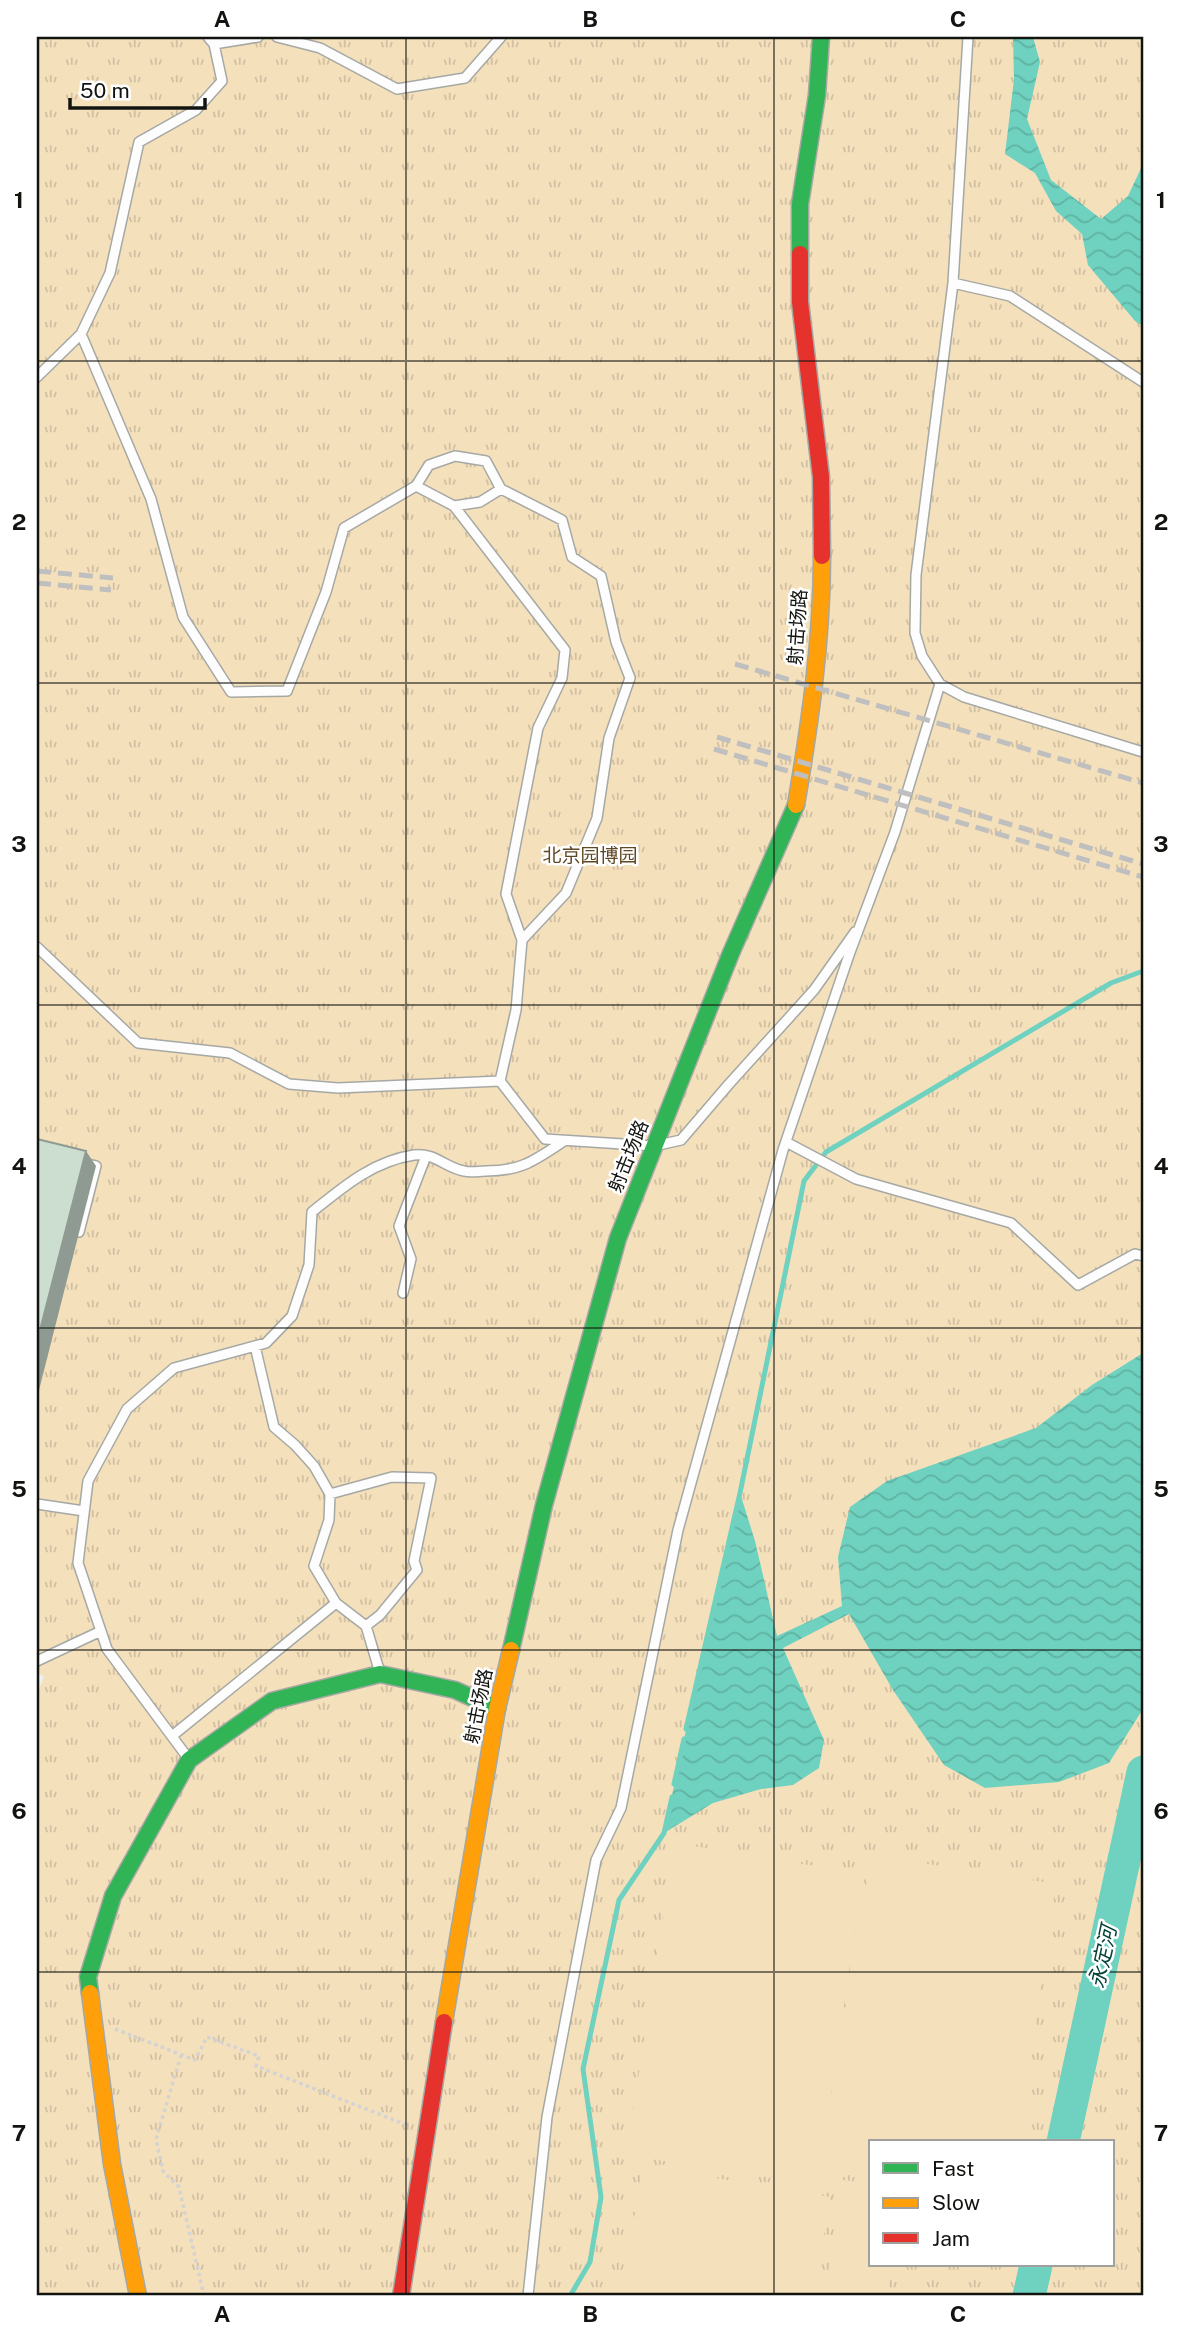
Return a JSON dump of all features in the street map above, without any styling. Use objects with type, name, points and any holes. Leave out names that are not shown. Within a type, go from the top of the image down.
[{"type":"street","name":"射击场路","points":[[401,2296],[497,1709],[544,1505],[618,1238],[731,953],[795,812],[810,725],[822,600],[821,477],[800,302],[800,204],[817,95],[821,37]]},
{"type":"street","points":[[138,2296],[112,2164],[88,1977],[113,1896],[189,1760],[272,1700],[380,1674],[455,1690],[497,1709]]},
{"type":"lane","points":[[37,377],[81,334],[110,272],[139,142],[197,110],[222,80],[211,40],[258,37]]},
{"type":"lane","points":[[276,37],[320,48],[397,89],[465,78],[501,37]]},
{"type":"lane","points":[[968,37],[953,282],[916,575],[915,633],[922,656],[940,684],[964,697],[1143,752]]},
{"type":"lane","points":[[953,282],[1010,296],[1143,382]]},
{"type":"lane","points":[[81,334],[150,499],[183,617],[231,692],[287,691],[326,592],[344,528],[416,486],[429,465],[455,456],[486,461],[501,489],[562,520],[572,557],[601,576],[616,642],[630,678],[609,738],[597,818],[566,893],[522,940]]},
{"type":"lane","points":[[416,486],[453,506],[565,650],[562,678],[538,728],[506,894],[522,940],[516,1010],[500,1081]]},
{"type":"lane","points":[[453,506],[480,502],[501,489]]},
{"type":"lane","points":[[528,2296],[547,2117],[596,1860],[621,1808],[678,1530],[786,1142],[895,832],[940,684]]},
{"type":"lane","points":[[500,1081],[545,1139],[654,1146],[681,1140],[814,990],[861,924]]},
{"type":"lane","points":[[37,947],[138,1043],[230,1053],[289,1084],[338,1088],[500,1081]]},
{"type":"lane","points":[[189,1760],[107,1649],[78,1563],[88,1481],[127,1409],[174,1368],[266,1343],[292,1316],[309,1265],[312,1212],[367,1170],[414,1155],[426,1156],[464,1171],[497,1171],[525,1166],[565,1140]]},
{"type":"lane","points":[[786,1142],[856,1179],[1011,1223],[1078,1284],[1135,1254],[1143,1256]]},
{"type":"lane","points":[[403,1293],[411,1259],[400,1226],[426,1156]]},
{"type":"lane","points":[[72,1161],[96,1166],[76,1244]]},
{"type":"lane","points":[[255,1346],[274,1427],[314,1466],[330,1494],[329,1520],[314,1566],[335,1602],[366,1626],[380,1674]]},
{"type":"lane","points":[[330,1494],[392,1477],[431,1478],[414,1561],[417,1570],[380,1615],[366,1626]]},
{"type":"lane","points":[[37,1504],[84,1511]]},
{"type":"lane","points":[[172,1736],[335,1602]]},
{"type":"lane","points":[[37,1661],[101,1631]]},
{"type":"path","points":[[93,2020],[195,2060],[207,2037],[259,2056],[256,2066],[426,2133]]},
{"type":"path","points":[[181,2055],[156,2139],[163,2171],[179,2187],[204,2296]]},
{"type":"green space","name":"北京园博园","points":[[37,37],[1143,37],[1143,2296],[37,2296],[37,1695],[44,1676],[37,1673]]},
{"type":"green space","points":[[675,1843],[863,1874],[829,2108],[871,1855],[1056,1884],[1018,2140],[869,2140],[869,2174],[820,2165],[817,2185],[626,2155]]},
{"type":"green space","points":[[643,2166],[830,2197],[814,2296],[621,2296]]},
{"type":"green space","points":[[844,2180],[869,2184],[869,2266],[892,2266],[887,2296],[824,2296]]},
{"type":"water","points":[[1013,37],[1033,37],[1040,62],[1027,119],[1051,180],[1101,219],[1128,196],[1143,164],[1143,326],[1135,321],[1088,265],[1082,234],[1056,211],[1035,173],[1005,154],[1014,79]]},
{"type":"water","points":[[1143,1353],[1143,1709],[1109,1763],[1059,1782],[985,1788],[944,1765],[893,1690],[849,1614],[783,1648],[824,1740],[819,1768],[793,1785],[761,1789],[713,1803],[664,1833],[740,1493],[755,1541],[777,1636],[842,1606],[838,1557],[850,1507],[887,1481],[1036,1428],[1092,1385]]},
{"type":"building","points":[[37,1139],[86,1151],[37,1342]]},
{"type":"waterway","points":[[686,1729],[740,1493],[804,1181],[826,1152],[1111,983],[1143,971]]},
{"type":"waterway","points":[[674,1784],[684,1739]]},
{"type":"waterway","name":"永定河","points":[[1063,2140],[1143,1772]]},
{"type":"waterway","points":[[570,2296],[590,2262],[601,2197],[583,2069],[619,1900],[664,1833],[672,1797]]},
{"type":"waterway","name":"永定河","points":[[1029,2296],[1036,2266]]},
{"type":"railway","points":[[37,571],[113,578]]},
{"type":"railway","points":[[37,583],[111,590]]},
{"type":"railway","points":[[735,664],[1143,783]]},
{"type":"railway","points":[[717,737],[1143,864]]},
{"type":"railway","points":[[714,749],[1143,877]]},
{"type":"traffic: fast","points":[[800,254],[800,204],[817,95],[821,37]]},
{"type":"traffic: fast","points":[[511,1650],[544,1505],[618,1238],[731,953],[796,805]]},
{"type":"traffic: fast","points":[[90,1993],[88,1977],[113,1896],[189,1760],[272,1701],[380,1674],[455,1690],[497,1709]]},
{"type":"traffic: slow","points":[[796,805],[814,681],[822,556]]},
{"type":"traffic: slow","points":[[444,2022],[497,1709],[511,1650]]},
{"type":"traffic: slow","points":[[90,1993],[112,2164],[138,2296]]},
{"type":"traffic: jam","points":[[800,254],[800,302],[821,477],[822,556]]},
{"type":"traffic: jam","points":[[401,2296],[444,2022]]}]
